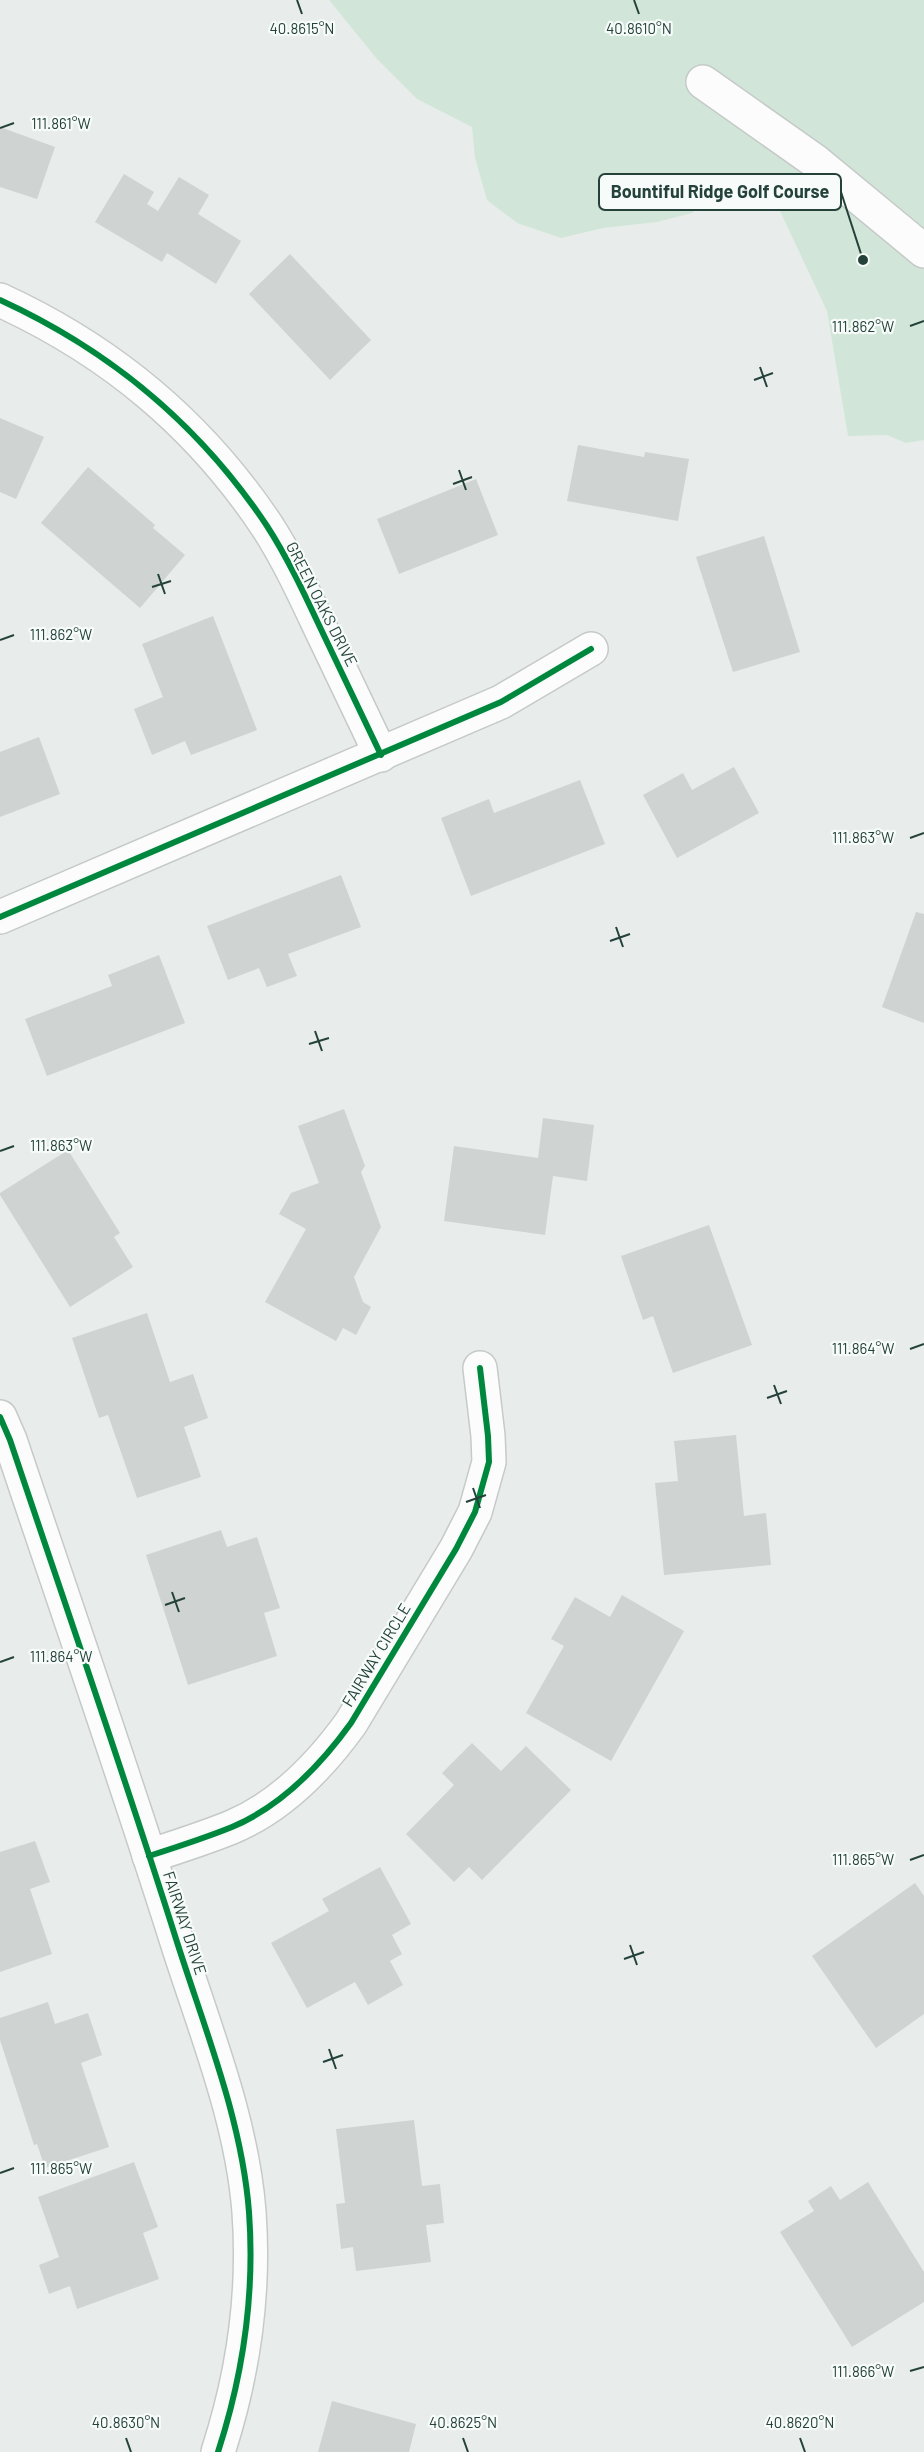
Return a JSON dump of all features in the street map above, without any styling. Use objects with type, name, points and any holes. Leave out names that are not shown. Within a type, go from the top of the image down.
[{"type":"street","points":[[703,82],[815,161],[924,251]]},
{"type":"street","name":"GREEN OAKS DRIVE","points":[[0,300],[45,321],[94,351],[142,386],[187,427],[229,474],[268,528],[300,584],[381,755]]},
{"type":"street","points":[[0,917],[501,702],[591,649]]},
{"type":"street","name":"FAIRWAY CIRCLE","points":[[150,1856],[234,1827],[261,1812],[309,1773],[331,1750],[351,1723],[456,1549],[475,1512],[489,1462],[480,1368]]},
{"type":"street","name":"FAIRWAY DRIVE","points":[[0,1417],[10,1440],[150,1856],[228,2102],[241,2156],[249,2212],[249,2275],[242,2358],[229,2419],[218,2452]]},
{"type":"green space","points":[[329,0],[924,0],[924,440],[906,443],[887,435],[848,436],[827,311],[779,209],[732,188],[712,196],[692,213],[657,222],[603,228],[561,238],[517,223],[487,200],[475,158],[472,127],[417,99],[377,59]]},
{"type":"building","points":[[0,127],[55,147],[37,199],[0,187]]},
{"type":"building","points":[[124,174],[154,192],[147,204],[158,211],[179,177],[209,195],[198,214],[241,241],[216,284],[167,253],[162,262],[95,222]]},
{"type":"building","points":[[290,254],[371,340],[330,380],[249,294]]},
{"type":"building","points":[[0,418],[44,437],[16,499],[0,492]]},
{"type":"building","points":[[578,445],[644,457],[645,452],[689,459],[678,521],[567,501]]},
{"type":"building","points":[[88,467],[155,525],[153,528],[185,555],[140,608],[41,523]]},
{"type":"building","points":[[476,479],[498,535],[399,574],[377,519]]},
{"type":"building","points":[[764,536],[800,652],[733,672],[696,557]]},
{"type":"building","points":[[213,616],[257,730],[191,755],[185,741],[152,755],[134,709],[163,697],[142,644]]},
{"type":"building","points":[[39,737],[60,794],[0,817],[0,752]]},
{"type":"building","points":[[734,767],[759,813],[677,858],[643,795],[683,773],[692,790]]},
{"type":"building","points":[[580,780],[605,844],[471,896],[441,818],[489,799],[494,813]]},
{"type":"building","points":[[341,875],[361,927],[288,954],[297,976],[267,987],[259,968],[228,980],[207,926]]},
{"type":"building","points":[[916,912],[924,914],[924,1023],[882,1007]]},
{"type":"building","points":[[159,955],[185,1023],[47,1076],[25,1019],[112,986],[108,975]]},
{"type":"building","points":[[344,1109],[365,1166],[361,1172],[381,1227],[354,1277],[363,1302],[371,1307],[356,1335],[343,1328],[336,1341],[265,1302],[306,1229],[279,1214],[291,1193],[319,1183],[298,1126]]},
{"type":"building","points":[[543,1118],[594,1125],[587,1181],[553,1176],[545,1235],[444,1221],[454,1146],[538,1158]]},
{"type":"building","points":[[68,1150],[120,1233],[114,1237],[133,1267],[70,1307],[0,1195]]},
{"type":"building","points":[[709,1225],[752,1345],[673,1373],[653,1316],[643,1320],[621,1256]]},
{"type":"building","points":[[147,1313],[170,1382],[193,1374],[208,1418],[184,1427],[201,1477],[137,1498],[108,1415],[99,1418],[72,1338]]},
{"type":"building","points":[[736,1435],[744,1516],[766,1513],[771,1565],[664,1575],[655,1483],[678,1481],[674,1441]]},
{"type":"building","points":[[221,1530],[227,1547],[257,1537],[280,1608],[264,1613],[277,1656],[188,1685],[146,1555]]},
{"type":"building","points":[[622,1595],[684,1631],[611,1761],[526,1713],[564,1646],[551,1639],[575,1597],[610,1617]]},
{"type":"building","points":[[472,1743],[501,1771],[526,1746],[571,1790],[482,1880],[469,1867],[454,1882],[406,1834],[454,1785],[442,1773]]},
{"type":"building","points":[[35,1841],[50,1882],[30,1889],[52,1954],[0,1972],[0,1852]]},
{"type":"building","points":[[380,1867],[411,1924],[392,1935],[402,1954],[390,1961],[403,1985],[368,2005],[355,1982],[307,2008],[271,1943],[329,1911],[322,1899]]},
{"type":"building","points":[[915,1883],[924,1896],[924,2014],[876,2048],[812,1956]]},
{"type":"building","points":[[48,2002],[55,2024],[88,2013],[102,2055],[81,2063],[109,2147],[45,2168],[37,2144],[34,2145],[0,2040],[0,2018]]},
{"type":"building","points":[[414,2120],[422,2186],[440,2184],[444,2223],[426,2225],[431,2262],[356,2271],[353,2247],[341,2249],[336,2204],[345,2203],[336,2129]]},
{"type":"building","points":[[134,2162],[158,2227],[143,2233],[159,2279],[77,2309],[70,2286],[49,2294],[39,2265],[59,2257],[38,2197]]},
{"type":"building","points":[[868,2182],[924,2272],[924,2302],[852,2347],[780,2232],[814,2211],[808,2201],[831,2186],[840,2200]]},
{"type":"building","points":[[332,2401],[416,2424],[409,2452],[318,2452]]},
{"type":"cycle path","points":[[0,300],[79,342],[150,394],[182,423],[241,489],[267,526],[294,574],[381,755]]},
{"type":"cycle path","points":[[0,917],[501,702],[591,649]]},
{"type":"cycle path","points":[[149,1856],[232,1827],[267,1808],[313,1769],[351,1723],[456,1549],[475,1512],[489,1462],[480,1368]]},
{"type":"cycle path","points":[[0,1417],[10,1440],[136,1816],[221,2076],[239,2143],[249,2212],[248,2304],[234,2394],[218,2452]]},
{"type":"place","name":"Bountiful Ridge Golf Course","points":[[863,260]]}]
